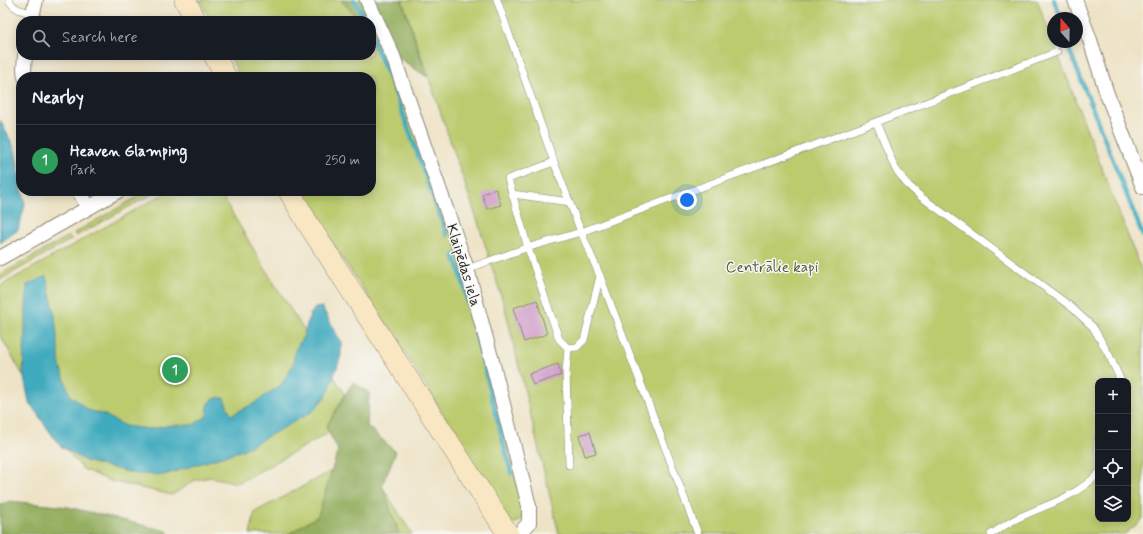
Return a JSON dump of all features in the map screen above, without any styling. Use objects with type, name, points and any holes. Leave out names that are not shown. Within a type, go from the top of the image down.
[{"type":"main road","points":[[185,0],[193,16]]},
{"type":"main road","points":[[217,60],[223,72]]},
{"type":"main road","points":[[292,196],[311,228],[508,534]]},
{"type":"street","name":"Klaipēdas iela","points":[[368,0],[375,16]]},
{"type":"street","points":[[1077,1],[1107,94],[1143,187]]},
{"type":"street","name":"Klaipēdas iela","points":[[376,18],[393,56],[467,269],[529,506],[529,523],[520,533],[517,534]]},
{"type":"street","points":[[24,72],[25,60]]},
{"type":"street","points":[[82,196],[88,207]]},
{"type":"street","points":[[0,258],[109,196]]},
{"type":"lane","points":[[9,0],[12,6],[17,9],[34,11]]},
{"type":"lane","points":[[497,0],[554,162],[600,276],[698,534]]},
{"type":"lane","points":[[467,269],[581,232],[876,122],[1057,52]]},
{"type":"lane","points":[[876,122],[895,168],[906,183],[920,196],[1070,306],[1093,327],[1109,355],[1120,378]]},
{"type":"lane","points":[[554,162],[508,179],[528,248],[559,339],[568,348],[566,372],[569,465]]},
{"type":"lane","points":[[512,194],[570,202]]},
{"type":"lane","points":[[568,348],[577,347],[584,340],[600,276]]},
{"type":"lane","points":[[991,534],[1016,519],[1072,495],[1095,477]]},
{"type":"green space","points":[[200,0],[341,0],[355,16],[208,16]]},
{"type":"green space","points":[[341,0],[402,0],[427,77],[380,45],[376,40],[376,16],[355,16]]},
{"type":"green space","name":"Centrālie kapi","points":[[402,0],[1037,0],[1047,26],[1047,48],[1056,48],[1143,275],[1143,519],[1125,534],[559,534],[505,308],[478,222]]},
{"type":"green space","points":[[376,40],[380,45],[398,82],[457,247],[524,510],[524,518],[518,522],[513,523],[507,518],[408,357],[301,196],[376,196],[376,72],[238,72],[232,60],[376,60]]},
{"type":"green space","points":[[139,196],[149,196],[76,236],[74,233]]},
{"type":"green space","points":[[160,196],[222,196],[270,277],[352,405],[352,420],[238,483],[211,477],[195,480],[172,495],[110,481],[83,469],[63,446],[0,335],[0,286]]},
{"type":"green space","points":[[69,236],[72,239],[0,280],[0,275]]},
{"type":"green space","points":[[353,382],[369,393],[367,426],[396,452],[382,485],[399,534],[288,534],[318,516],[338,450],[326,427]]},
{"type":"green space","points":[[350,461],[368,464],[412,534],[250,534],[255,512]]},
{"type":"green space","points":[[10,501],[68,507],[167,531],[169,534],[0,534],[0,505]]},
{"type":"water","points":[[0,120],[15,149],[16,196],[24,196],[25,205],[18,230],[0,243]]},
{"type":"water","points":[[46,276],[55,315],[60,366],[70,395],[88,410],[105,415],[125,426],[150,429],[172,425],[193,425],[207,416],[208,403],[217,398],[224,398],[231,415],[253,404],[282,384],[293,365],[295,350],[303,337],[310,315],[315,308],[322,307],[341,342],[341,356],[328,393],[312,412],[243,450],[164,475],[136,474],[85,461],[59,445],[29,402],[23,373],[27,285]]},
{"type":"building","points":[[496,189],[501,205],[487,209],[482,194]]},
{"type":"building","points":[[537,300],[547,334],[524,342],[513,308]]},
{"type":"building","points":[[558,364],[561,375],[533,385],[529,374]]},
{"type":"building","points":[[590,432],[596,453],[585,456],[579,435]]},
{"type":"waterway","points":[[354,0],[363,16]]},
{"type":"waterway","points":[[1054,0],[1059,12]]},
{"type":"waterway","points":[[376,47],[392,84],[447,235]]},
{"type":"waterway","points":[[1069,49],[1143,236]]},
{"type":"waterway","points":[[454,255],[460,271],[511,473]]},
{"type":"place","name":"Heaven Glamping","points":[[175,370]]}]
